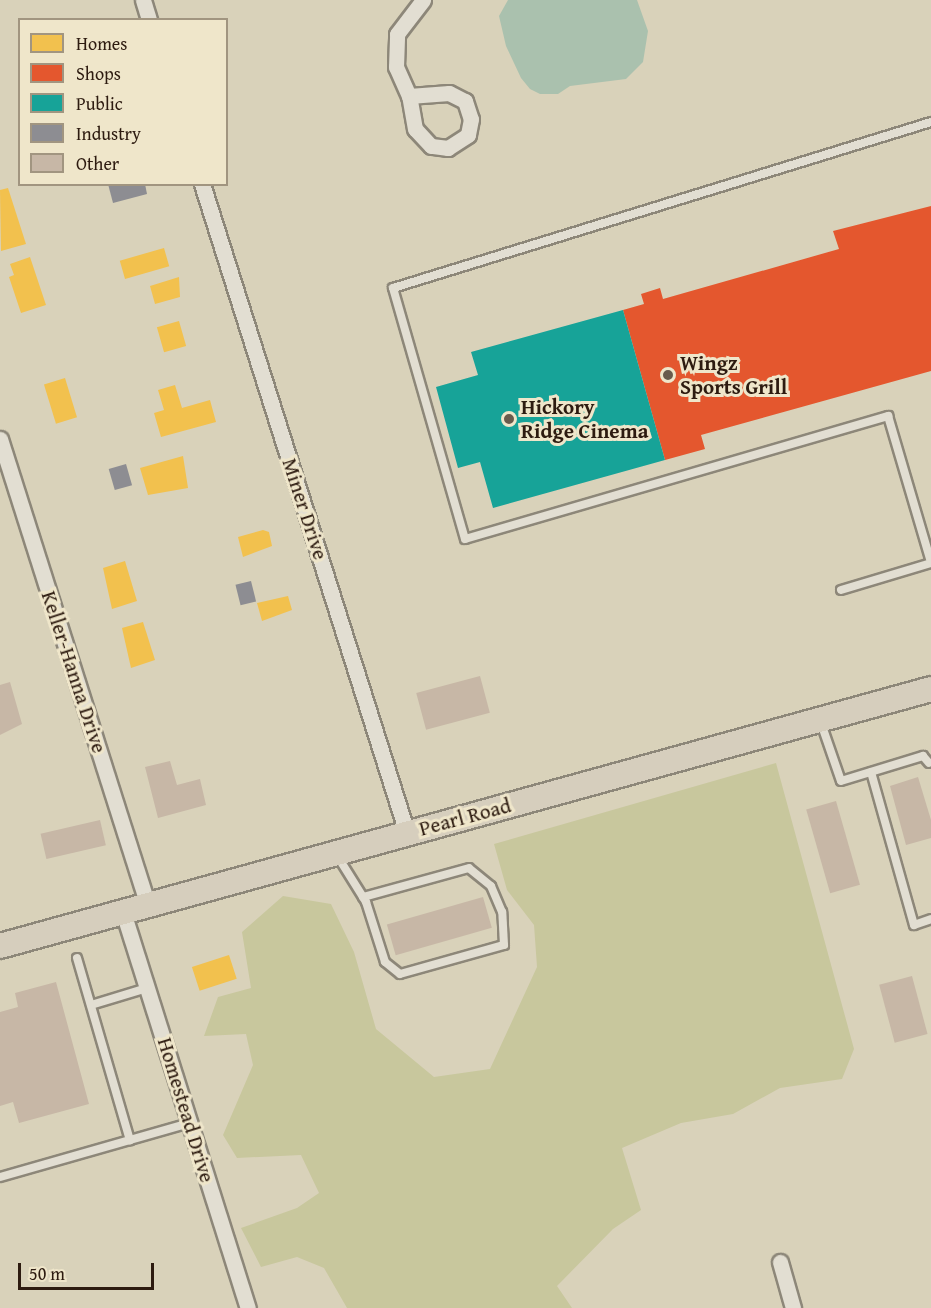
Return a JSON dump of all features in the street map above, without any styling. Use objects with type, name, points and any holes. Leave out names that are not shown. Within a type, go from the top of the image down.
[{"type":"main road","name":"Pearl Road","points":[[0,946],[931,689]]},
{"type":"street","points":[[143,0],[148,18]]},
{"type":"street","points":[[409,96],[449,93],[465,101],[471,119],[468,135],[448,148],[431,146],[415,129],[409,96],[396,67],[397,34],[423,0]]},
{"type":"street","name":"Miner Drive","points":[[203,186],[407,833]]},
{"type":"street","name":"Keller-Hanna Drive","points":[[0,439],[148,905]]},
{"type":"street","name":"Homestead Drive","points":[[123,912],[248,1308]]},
{"type":"street","points":[[780,1262],[793,1308]]},
{"type":"lane","points":[[841,590],[931,562],[888,416],[465,540],[393,288],[931,122]]},
{"type":"lane","points":[[820,719],[841,782],[923,756],[930,765]]},
{"type":"lane","points":[[871,772],[915,925],[931,919]]},
{"type":"lane","points":[[336,853],[363,897],[385,962],[400,974],[504,945],[502,912],[491,886],[469,868],[363,897]]},
{"type":"lane","points":[[77,958],[130,1140]]},
{"type":"lane","points":[[91,1005],[147,988]]},
{"type":"lane","points":[[0,1177],[190,1123]]},
{"type":"shaded area","points":[[508,0],[637,0],[648,31],[643,62],[626,79],[570,86],[558,94],[540,94],[530,89],[521,78],[506,46],[499,16]]},
{"type":"shaded area","points":[[776,763],[854,1049],[842,1079],[780,1088],[733,1114],[681,1123],[622,1148],[641,1210],[613,1229],[557,1286],[572,1308],[347,1308],[324,1268],[297,1257],[261,1267],[241,1228],[297,1208],[319,1193],[301,1155],[237,1158],[223,1135],[253,1065],[246,1034],[204,1036],[218,997],[251,988],[242,932],[283,896],[331,904],[354,952],[376,1029],[434,1077],[490,1069],[537,967],[534,925],[507,890],[494,844]]},
{"type":"building: Homes","points":[[8,188],[26,244],[1,251],[0,190]]},
{"type":"building: Homes","points":[[164,248],[169,266],[125,279],[120,261]]},
{"type":"building: Homes","points":[[30,257],[46,305],[21,313],[9,277],[14,275],[10,264]]},
{"type":"building: Homes","points":[[179,277],[180,297],[155,304],[150,286]]},
{"type":"building: Homes","points":[[179,321],[186,346],[164,352],[157,327]]},
{"type":"building: Homes","points":[[65,378],[77,417],[56,424],[44,384]]},
{"type":"building: Homes","points":[[175,385],[182,408],[210,400],[216,422],[161,437],[154,413],[164,410],[158,390]]},
{"type":"building: Homes","points":[[183,456],[188,488],[148,495],[140,468]]},
{"type":"building: Homes","points":[[263,530],[269,532],[272,546],[243,557],[238,537]]},
{"type":"building: Homes","points":[[125,561],[137,601],[112,609],[103,568]]},
{"type":"building: Homes","points":[[288,596],[292,610],[262,621],[257,603]]},
{"type":"building: Homes","points":[[143,622],[155,660],[131,668],[122,628]]},
{"type":"building: Homes","points":[[229,955],[237,979],[200,991],[192,967]]},
{"type":"building: Shops","points":[[931,206],[931,371],[701,435],[705,449],[665,460],[623,310],[644,304],[641,294],[660,288],[663,299],[839,249],[833,231]]},
{"type":"building: Public","points":[[623,310],[665,460],[493,508],[480,462],[458,468],[436,387],[478,375],[471,352]]},
{"type":"building: Industry","points":[[109,186],[145,186],[147,194],[113,203]]},
{"type":"building: Industry","points":[[126,464],[132,485],[115,490],[109,469]]},
{"type":"building: Industry","points":[[251,581],[256,601],[241,605],[235,585]]},
{"type":"building: Other","points":[[480,676],[490,713],[426,730],[416,693]]},
{"type":"building: Other","points":[[10,682],[22,724],[0,735],[0,685]]},
{"type":"building: Other","points":[[170,761],[177,785],[200,779],[206,805],[158,818],[145,767]]},
{"type":"building: Other","points":[[918,777],[931,820],[931,838],[906,845],[890,786]]},
{"type":"building: Other","points":[[836,801],[860,885],[830,893],[806,810]]},
{"type":"building: Other","points":[[100,820],[106,845],[46,859],[41,834]]},
{"type":"building: Other","points":[[483,897],[492,928],[396,955],[387,925]]},
{"type":"building: Other","points":[[912,976],[928,1034],[895,1043],[879,985]]},
{"type":"building: Other","points":[[56,982],[89,1104],[19,1123],[13,1102],[0,1106],[0,1012],[18,1007],[15,993]]},
{"type":"place","name":"Wingz Sports Grill","points":[[668,375]]},
{"type":"place","name":"Hickory Ridge Cinema","points":[[509,419]]}]
